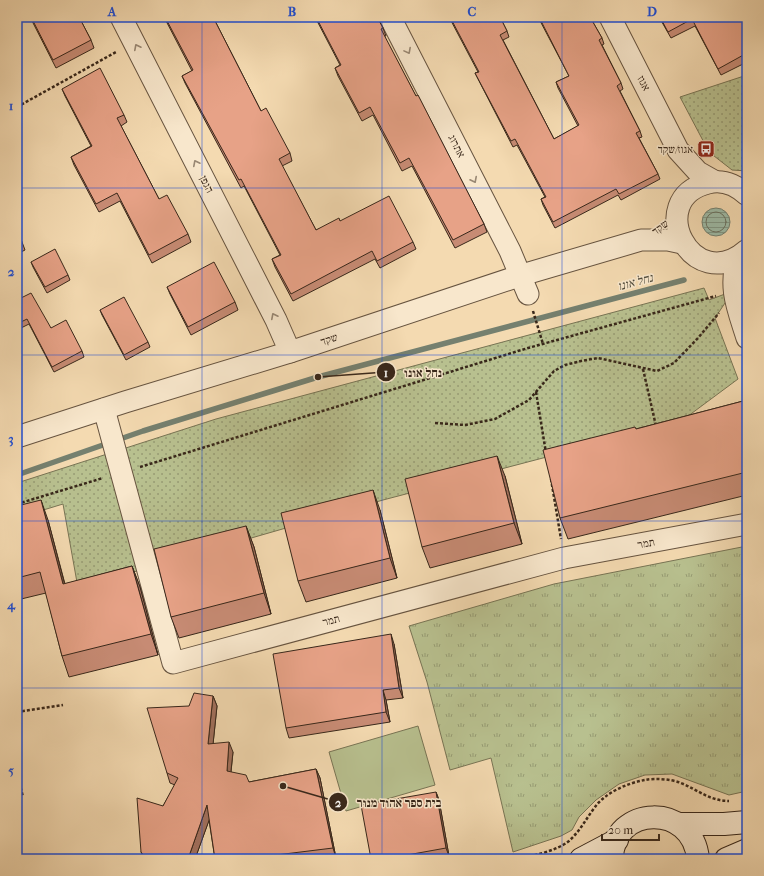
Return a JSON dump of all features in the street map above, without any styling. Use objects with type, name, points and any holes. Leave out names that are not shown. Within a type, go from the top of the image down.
[{"type":"street","name":"הגפן","points":[[121,17],[276,320],[290,352]]},
{"type":"street","name":"אתרוג","points":[[390,17],[525,285]]},
{"type":"street","name":"אגוז","points":[[610,17],[678,150],[687,163],[698,172],[714,181]]},
{"type":"street","name":"אגוז","points":[[678,150],[682,166],[680,206],[677,223],[682,243]]},
{"type":"street","name":"שקד","points":[[17,437],[290,352],[525,285],[641,240],[680,206],[691,190],[702,184],[714,181]]},
{"type":"street","points":[[714,181],[727,182],[739,188],[747,195]]},
{"type":"street","name":"שקד","points":[[641,240],[668,240],[682,243]]},
{"type":"street","points":[[682,243],[690,252],[700,259],[711,262],[725,262],[743,254]]},
{"type":"street","points":[[743,254],[734,272],[733,291],[747,338]]},
{"type":"street","points":[[711,262],[733,291]]},
{"type":"street","name":"תמר","points":[[104,409],[172,663],[564,558],[747,524]]},
{"type":"street","points":[[581,859],[614,849],[627,827],[641,819],[656,817],[672,820],[679,824],[690,835],[697,850],[698,859]]},
{"type":"street","points":[[679,824],[724,824],[747,822]]},
{"type":"street","points":[[726,859],[747,850]]},
{"type":"path","points":[[17,107],[134,42]]},
{"type":"path","points":[[525,285],[543,344]]},
{"type":"path","points":[[17,504],[543,344],[733,291]]},
{"type":"path","points":[[435,423],[465,425],[495,419],[529,400],[554,371],[565,365],[581,361],[598,358],[657,371],[674,362],[716,318],[733,291]]},
{"type":"path","points":[[643,368],[656,430]]},
{"type":"path","points":[[536,392],[548,460]]},
{"type":"path","points":[[550,475],[564,558]]},
{"type":"path","points":[[17,712],[63,705]]},
{"type":"path","points":[[17,773],[23,797]]},
{"type":"green space","points":[[747,75],[747,171],[732,170],[709,152],[680,97]]},
{"type":"green space","points":[[704,288],[709,300],[733,291],[715,318],[738,379],[680,422],[383,500],[78,588],[63,504],[17,518],[17,483],[216,419]]},
{"type":"green space","points":[[747,546],[747,791],[729,795],[672,774],[645,775],[619,784],[596,800],[579,817],[572,830],[561,836],[513,852],[491,758],[450,770],[427,682],[409,626],[554,584]]},
{"type":"green space","points":[[418,726],[435,785],[346,811],[329,752]]},
{"type":"water","points":[[716,208],[726,212],[730,222],[726,232],[716,236],[706,232],[702,222],[706,212]]},
{"type":"building","points":[[31,17],[79,17],[91,40],[53,60]]},
{"type":"building","points":[[165,17],[213,17],[261,111],[266,108],[290,153],[279,159],[316,230],[339,218],[340,221],[389,196],[413,242],[377,261],[372,251],[291,294],[272,259],[281,255],[241,179],[239,180],[182,76],[193,70]]},
{"type":"building","points":[[316,17],[377,17],[383,28],[381,29],[416,96],[418,95],[484,224],[453,240],[409,158],[400,163],[370,107],[359,113],[335,68],[341,65]]},
{"type":"building","points":[[450,17],[500,17],[507,31],[500,35],[554,139],[579,125],[556,82],[569,76],[539,17],[590,17],[602,38],[599,40],[621,83],[617,86],[640,131],[636,133],[658,174],[619,194],[616,189],[553,222],[541,199],[546,197],[515,139],[511,141],[475,73],[479,72]]},
{"type":"building","points":[[660,17],[747,17],[747,53],[718,69],[692,19],[668,32]]},
{"type":"building","points":[[100,68],[124,115],[117,118],[159,199],[167,195],[188,234],[149,255],[117,193],[96,204],[71,157],[92,146],[62,89]]},
{"type":"building","points":[[17,233],[22,242],[17,244]]},
{"type":"building","points":[[55,249],[68,275],[45,287],[31,262]]},
{"type":"building","points":[[214,262],[235,302],[188,327],[167,287]]},
{"type":"building","points":[[31,293],[51,328],[66,320],[82,351],[52,367],[27,319],[17,324],[17,300]]},
{"type":"building","points":[[124,297],[148,342],[124,355],[100,310]]},
{"type":"building","points":[[747,400],[747,472],[560,518],[543,450],[635,427],[636,429]]},
{"type":"building","points":[[497,456],[514,523],[422,547],[405,479]]},
{"type":"building","points":[[373,490],[390,558],[298,581],[281,513]]},
{"type":"building","points":[[41,500],[63,584],[132,566],[151,634],[62,656],[40,572],[17,578],[17,506]]},
{"type":"building","points":[[246,526],[264,593],[171,617],[154,549]]},
{"type":"building","points":[[391,634],[399,688],[383,690],[386,712],[286,728],[273,654]]},
{"type":"building","points":[[194,693],[213,696],[208,744],[229,742],[227,771],[246,775],[249,782],[316,769],[333,848],[260,857],[261,859],[215,859],[207,805],[188,859],[147,859],[141,852],[137,798],[163,806],[178,778],[167,773],[147,708],[189,706]]},
{"type":"building","points":[[436,792],[446,848],[385,859],[371,859],[361,805]]},
{"type":"waterway","name":"נחל אונו","points":[[17,475],[143,431],[318,377],[684,280]]},
{"type":"place","name":"אגוז/שקד","points":[[706,149]]},
{"type":"place","name":"נחל אונו","points":[[318,377]]},
{"type":"place","name":"בית ספר אהוד מנור","points":[[283,786]]}]
